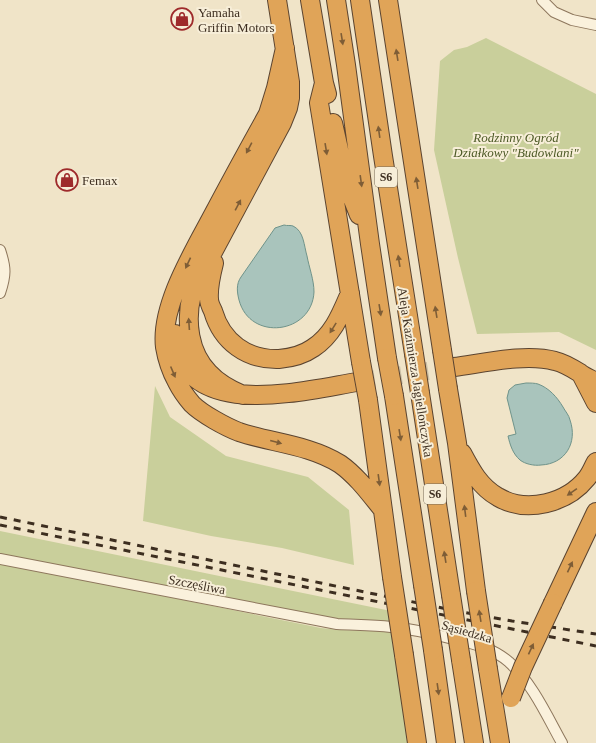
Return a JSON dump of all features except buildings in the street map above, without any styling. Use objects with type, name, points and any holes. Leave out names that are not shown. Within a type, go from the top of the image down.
[{"type":"highway","points":[[243,395],[233,391],[209,374],[194,350],[188,319],[192,293],[198,280],[282,123],[288,108],[290,98],[290,82],[277,0]]},
{"type":"highway","points":[[310,0],[324,83],[347,185],[370,244]]},
{"type":"highway","name":"Aleja Kazimierza Jagiellończyka","points":[[336,0],[370,244],[446,743]]},
{"type":"highway","name":"Aleja Kazimierza Jagiellończyka","points":[[360,0],[474,743]]},
{"type":"highway","points":[[388,0],[457,443],[476,592],[499,737]]},
{"type":"highway","points":[[284,48],[276,88],[268,114],[190,259],[174,294],[168,312],[166,329],[165,346],[167,358],[182,392],[194,405],[213,419],[239,432],[314,452],[329,458],[352,473],[383,510]]},
{"type":"highway","points":[[324,83],[319,103],[368,400],[392,577],[417,743]]},
{"type":"highway","points":[[213,252],[214,263],[209,284],[209,300],[214,317],[232,343],[248,354],[256,357],[269,359],[285,358],[296,356],[313,348],[325,338],[334,327],[350,293]]},
{"type":"highway","points":[[174,294],[176,302],[174,325],[178,352],[186,369],[193,377],[211,388],[243,395],[262,395],[287,393],[357,382]]},
{"type":"highway","points":[[454,367],[504,360],[535,358],[556,361],[574,369],[588,378],[596,403]]},
{"type":"highway","points":[[457,443],[470,469],[482,484],[498,497],[526,505],[542,504],[569,494],[587,478],[596,462]]},
{"type":"highway","points":[[499,737],[523,666],[596,512]]},
{"type":"street","points":[[542,0],[554,12],[572,20],[596,25]]},
{"type":"street","points":[[0,250],[4,263],[4,279],[0,293]]},
{"type":"street","name":"Szczęśliwa","points":[[0,559],[330,623],[391,627]]},
{"type":"street","name":"Sąsiedzka","points":[[391,627],[413,630],[478,645],[498,654],[523,678],[544,710],[562,743]]},
{"type":"green space","name":"Rodzinny Ogród Działkowy \"Budowlani\"","points":[[486,38],[596,94],[596,350],[559,332],[477,334],[458,258],[434,150],[440,61],[454,50],[467,47]]},
{"type":"green space","points":[[155,386],[170,417],[226,456],[308,477],[349,510],[354,565],[282,548],[211,536],[143,521]]},
{"type":"green space","points":[[0,531],[391,611],[392,622],[344,620],[302,614],[0,554]]},
{"type":"green space","points":[[0,563],[321,628],[340,630],[394,631],[395,641],[392,642],[411,743],[0,743]]},
{"type":"water","points":[[284,225],[297,228],[301,235],[314,292],[311,306],[303,317],[292,324],[280,328],[267,327],[255,322],[245,313],[239,300],[237,291],[238,285],[239,280],[275,228]]},
{"type":"water","points":[[526,383],[538,384],[549,390],[567,413],[572,428],[571,444],[568,451],[557,461],[549,464],[527,464],[520,460],[512,449],[508,436],[516,434],[507,398],[509,390],[515,385]]},
{"type":"tunnel","points":[[357,382],[454,367]]},
{"type":"railway","points":[[0,517],[457,611],[596,634]]},
{"type":"railway","points":[[0,525],[596,646]]},
{"type":"place","name":"Yamaha Griffin Motors","points":[[182,19]]},
{"type":"place","name":"Femax","points":[[67,180]]}]
